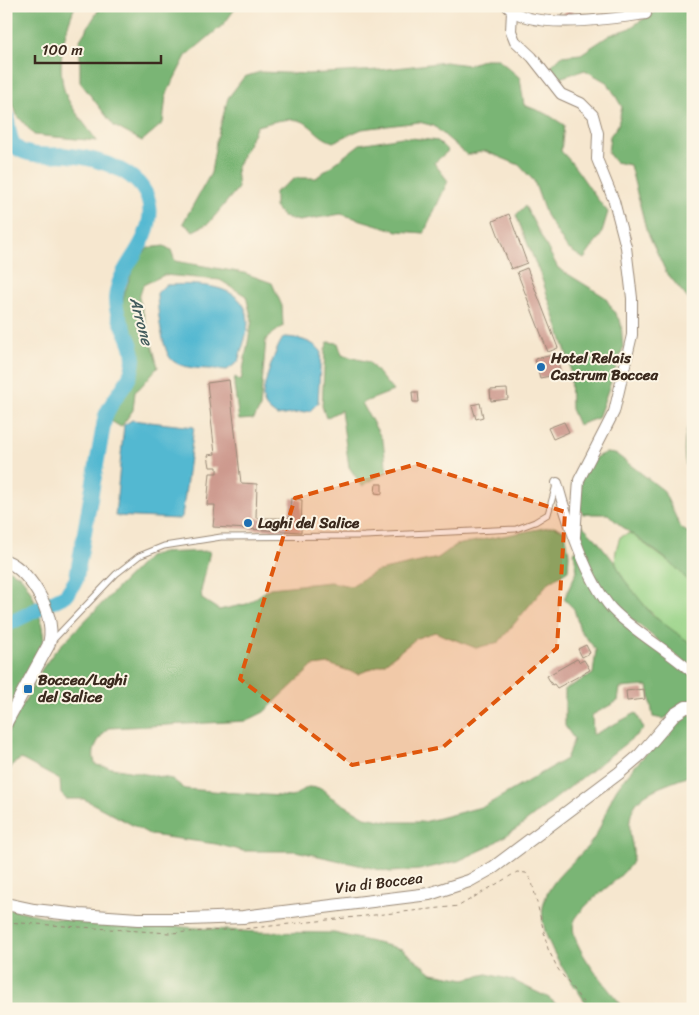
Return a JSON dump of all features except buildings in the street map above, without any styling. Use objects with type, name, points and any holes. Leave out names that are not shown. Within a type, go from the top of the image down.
[{"type":"street","points":[[510,8],[525,17],[569,22],[646,14]]},
{"type":"street","points":[[510,8],[511,31],[515,41],[532,57],[561,94],[581,103],[593,115],[598,133],[597,160],[623,229],[630,281],[632,336],[624,375],[611,420],[579,480],[575,536]]},
{"type":"street","points":[[557,483],[575,536],[593,578],[612,608],[693,674]]},
{"type":"street","points":[[6,561],[22,570],[37,589],[50,628],[48,646],[6,723]]},
{"type":"street","name":"Via di Boccea","points":[[6,904],[34,910],[80,915],[138,919],[189,918],[243,916],[429,894],[470,880],[494,867],[619,773],[640,755],[675,714],[686,708],[693,707]]},
{"type":"lane","points":[[48,646],[116,574],[152,550],[221,537],[365,536],[516,529],[535,522],[548,514],[557,483]]},
{"type":"path","points":[[6,922],[168,933],[243,929],[459,906],[517,872],[526,873],[532,882],[548,949],[558,969],[588,1009]]},
{"type":"highlighted area","points":[[417,464],[565,512],[557,648],[443,747],[352,765],[240,679],[295,498]]},
{"type":"green space","points":[[6,6],[75,6],[62,49],[62,82],[71,105],[97,141],[34,135],[17,115],[6,83]]},
{"type":"green space","points":[[101,6],[237,6],[224,24],[186,56],[166,95],[163,123],[142,141],[114,126],[80,82],[80,40]]},
{"type":"green space","points":[[664,6],[693,6],[693,305],[666,272],[646,229],[630,165],[615,162],[608,153],[610,136],[618,125],[622,107],[608,83],[585,70],[559,78],[551,66],[561,56],[581,54],[610,35],[628,29]]},
{"type":"green space","points":[[485,59],[498,59],[520,78],[524,105],[547,114],[564,125],[561,151],[608,212],[601,235],[584,259],[567,248],[546,215],[534,181],[519,165],[485,151],[467,155],[434,126],[419,122],[362,129],[333,142],[302,121],[289,119],[257,126],[236,169],[238,188],[209,223],[193,231],[183,223],[211,173],[216,142],[228,98],[244,77],[260,72],[308,74],[380,70],[445,62],[468,65]]},
{"type":"green space","points":[[402,137],[438,141],[448,151],[434,163],[448,181],[424,233],[398,231],[341,214],[299,221],[283,217],[275,207],[275,192],[296,178],[316,178],[360,144]]},
{"type":"green space","points":[[525,206],[558,268],[605,297],[621,323],[623,348],[598,418],[578,425],[571,409],[570,364],[542,279],[516,215]]},
{"type":"green space","points":[[164,246],[171,250],[175,261],[244,273],[272,283],[282,306],[283,326],[266,339],[260,408],[254,419],[239,420],[234,385],[235,377],[241,381],[252,320],[246,296],[220,280],[164,275],[143,285],[139,298],[158,367],[135,392],[133,410],[121,427],[111,421],[114,406],[130,381],[138,357],[121,309],[125,291],[135,263],[148,248]]},
{"type":"green space","points":[[328,342],[338,343],[342,355],[369,362],[393,391],[362,403],[383,441],[387,472],[362,486],[349,467],[341,410],[326,418],[322,406],[325,350]]},
{"type":"green space","points":[[693,415],[693,482],[686,467],[684,449],[689,422]]},
{"type":"green space","points":[[606,453],[616,454],[663,490],[681,528],[687,532],[693,531],[693,589],[685,577],[665,558],[618,524],[608,514],[583,514],[576,502],[581,479],[591,461]]},
{"type":"green space","points":[[575,518],[595,538],[616,564],[623,578],[652,615],[693,645],[693,669],[607,599],[582,548]]},
{"type":"green space","points":[[554,526],[565,531],[569,554],[568,570],[548,583],[499,642],[476,648],[435,632],[417,638],[385,663],[358,674],[329,664],[313,666],[264,712],[246,721],[108,728],[98,740],[94,750],[96,765],[172,779],[185,789],[292,797],[308,787],[321,788],[331,797],[365,817],[391,822],[424,822],[485,806],[566,759],[574,739],[565,726],[565,689],[593,674],[596,650],[580,630],[574,609],[564,599],[577,571],[574,552],[577,550],[602,597],[693,677],[693,704],[663,719],[653,717],[648,686],[620,688],[618,701],[592,715],[593,735],[636,713],[644,729],[519,827],[488,847],[458,861],[419,870],[390,872],[296,851],[243,851],[216,844],[151,835],[84,799],[66,799],[61,794],[60,780],[21,759],[13,764],[6,777],[6,736],[42,669],[55,651],[148,557],[159,553],[210,551],[201,591],[202,599],[219,610],[247,604],[270,588],[330,582],[351,586],[374,572],[438,558],[456,545]]},
{"type":"green space","points":[[630,533],[684,573],[693,589],[693,645],[684,641],[661,622],[637,597],[620,573],[615,561],[617,547],[620,537]]},
{"type":"green space","points":[[6,568],[20,576],[30,590],[40,617],[44,643],[6,715]]},
{"type":"green space","points":[[693,713],[693,774],[655,789],[637,802],[632,812],[630,824],[632,862],[619,877],[582,910],[574,922],[577,942],[583,955],[625,1009],[590,1009],[566,974],[551,947],[543,920],[543,907],[546,897],[556,879],[586,849],[596,835],[613,796],[621,783],[676,724]]},
{"type":"green space","points":[[6,908],[52,918],[256,932],[334,933],[402,949],[432,973],[465,979],[487,974],[512,980],[549,998],[562,1009],[6,1009]]},
{"type":"water","points":[[165,285],[203,285],[228,292],[238,298],[245,308],[248,326],[238,362],[227,370],[192,368],[173,361],[163,340],[158,308],[157,293]]},
{"type":"water","points":[[284,337],[304,340],[321,351],[318,403],[310,411],[277,416],[266,406],[263,393],[274,356]]},
{"type":"water","points":[[132,420],[194,427],[182,517],[179,519],[115,516],[124,425]]},
{"type":"waterway","name":"Arrone","points":[[6,113],[10,137],[17,148],[34,154],[79,157],[120,170],[141,186],[147,198],[150,211],[145,235],[123,274],[116,295],[118,312],[131,346],[133,364],[129,378],[105,417],[76,580],[66,595],[6,625]]},
{"type":"place","name":"Hotel Relais Castrum Boccea","points":[[541,367]]},
{"type":"place","name":"Laghi del Salice","points":[[248,523]]},
{"type":"place","name":"Boccea/Laghi del Salice","points":[[28,689]]}]
